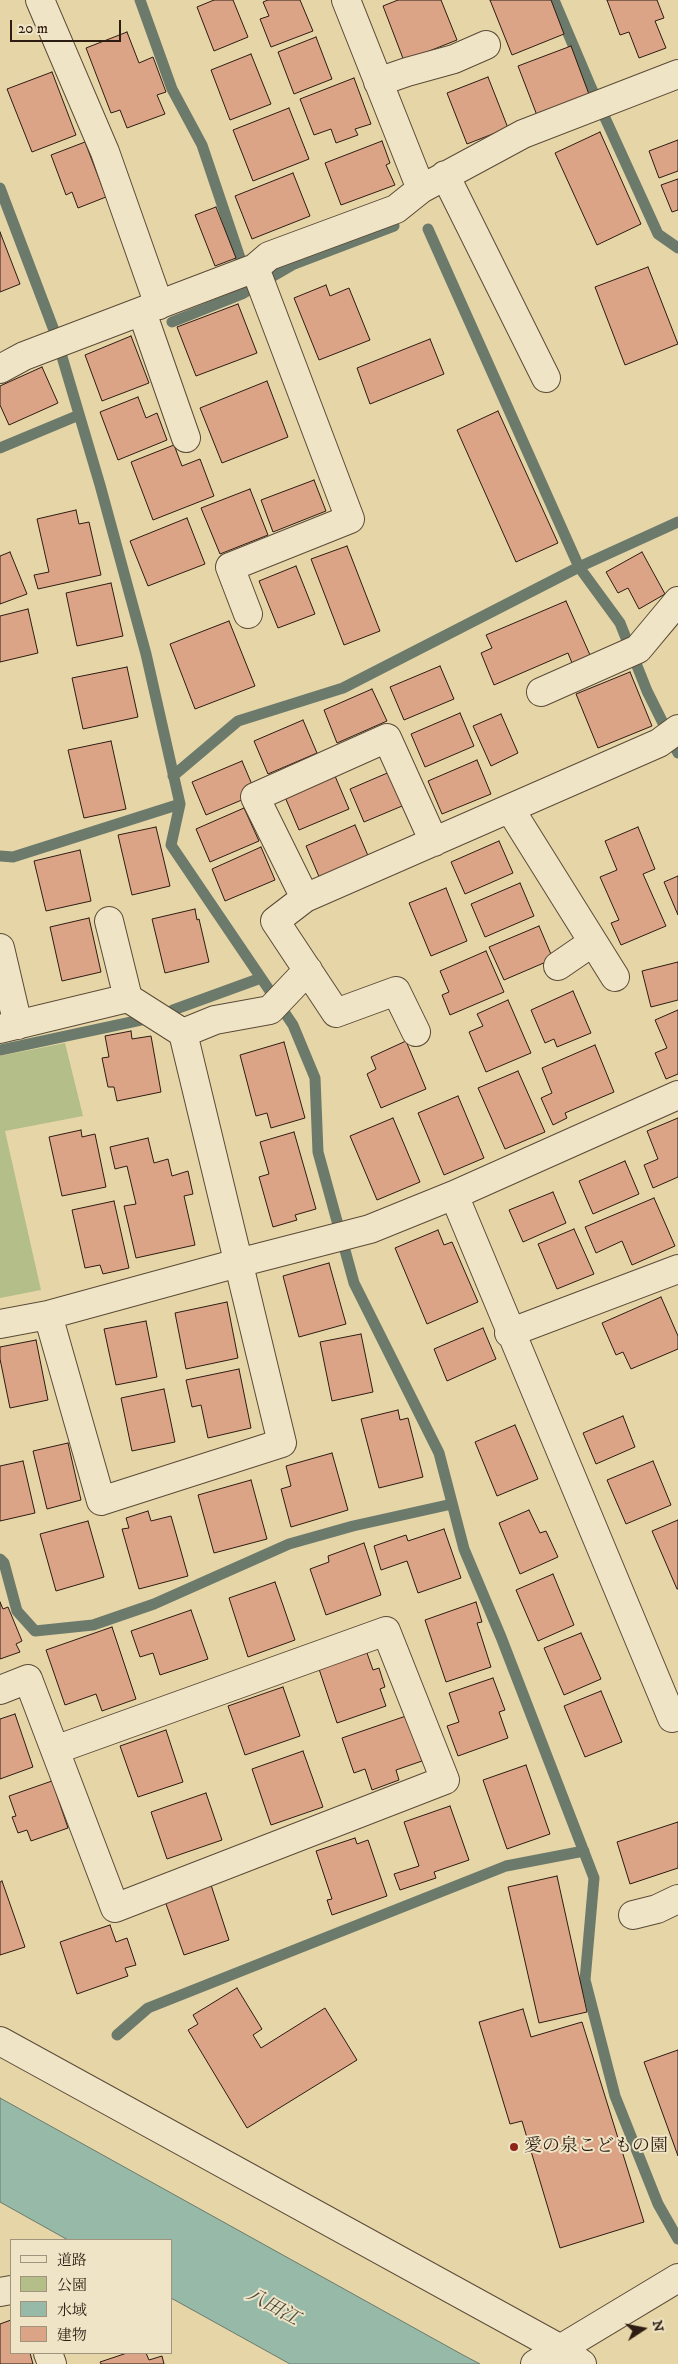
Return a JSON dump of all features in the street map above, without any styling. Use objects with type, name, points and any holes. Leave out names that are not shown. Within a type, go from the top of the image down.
[{"type":"street","points":[[40,0],[105,152],[186,438]]},
{"type":"street","points":[[353,2],[378,82],[421,189]]},
{"type":"street","points":[[378,82],[454,59],[486,45]]},
{"type":"street","points":[[0,369],[24,356],[255,268],[269,256],[396,209],[421,189],[523,134],[678,74]]},
{"type":"street","points":[[445,175],[546,378]]},
{"type":"street","points":[[248,614],[230,567],[350,518],[255,268]]},
{"type":"street","points":[[541,692],[631,652],[678,601]]},
{"type":"street","points":[[416,1032],[396,991],[336,1012],[275,921],[305,898],[510,808],[671,734]]},
{"type":"street","points":[[305,898],[256,796],[387,738],[434,842]]},
{"type":"street","points":[[510,808],[615,977]]},
{"type":"street","points":[[48,1316],[101,1501],[282,1443],[183,1033],[128,998],[109,921]]},
{"type":"street","points":[[558,966],[593,942]]},
{"type":"street","points":[[0,948],[9,1027],[128,998]]},
{"type":"street","points":[[183,1033],[214,1020],[277,1002],[308,970]]},
{"type":"street","points":[[0,1324],[48,1316],[238,1263],[370,1230],[454,1195],[678,1094]]},
{"type":"street","points":[[454,1195],[672,1718],[678,1715]]},
{"type":"street","points":[[510,1333],[678,1268]]},
{"type":"street","points":[[0,1690],[28,1679],[115,1908],[445,1780],[386,1631],[55,1750]]},
{"type":"street","points":[[633,1915],[657,1909],[678,1899]]},
{"type":"street","points":[[0,2041],[559,2348],[582,2364]]},
{"type":"street","points":[[535,2364],[678,2278]]},
{"type":"green space","points":[[65,1043],[83,1116],[5,1131],[41,1290],[0,1298],[0,1056]]},
{"type":"water","name":"八田江","points":[[0,2098],[480,2364],[290,2364],[172,2299],[172,2239],[66,2239],[0,2202]]},
{"type":"building","points":[[214,0],[233,0],[248,37],[214,51],[197,7]]},
{"type":"building","points":[[268,0],[300,0],[313,31],[271,47],[260,19],[269,16],[263,2]]},
{"type":"building","points":[[398,0],[441,0],[457,40],[404,61],[383,6]]},
{"type":"building","points":[[490,0],[551,0],[564,34],[512,55]]},
{"type":"building","points":[[607,0],[657,0],[664,18],[655,21],[666,48],[639,58],[629,32],[620,35]]},
{"type":"building","points":[[127,32],[139,63],[153,57],[166,92],[157,95],[165,114],[127,128],[120,110],[111,113],[86,48]]},
{"type":"building","points":[[316,37],[332,79],[294,94],[278,52]]},
{"type":"building","points":[[571,46],[590,97],[538,118],[518,66]]},
{"type":"building","points":[[251,54],[271,104],[230,120],[211,70]]},
{"type":"building","points":[[52,72],[76,135],[32,152],[7,89]]},
{"type":"building","points":[[488,77],[508,128],[467,144],[447,93]]},
{"type":"building","points":[[354,78],[371,124],[355,129],[358,135],[336,143],[331,129],[314,135],[300,99]]},
{"type":"building","points":[[289,108],[309,159],[253,181],[233,130]]},
{"type":"building","points":[[600,132],[641,224],[597,245],[555,153]]},
{"type":"building","points":[[678,140],[678,171],[659,178],[649,151]]},
{"type":"building","points":[[382,141],[390,163],[386,165],[395,185],[341,205],[325,163]]},
{"type":"building","points":[[85,142],[106,197],[78,208],[72,192],[66,195],[51,155]]},
{"type":"building","points":[[293,173],[310,216],[252,239],[235,196]]},
{"type":"building","points":[[678,179],[678,210],[672,212],[661,185]]},
{"type":"building","points":[[216,207],[236,258],[215,266],[195,215]]},
{"type":"building","points":[[0,232],[20,284],[0,292]]},
{"type":"building","points":[[648,267],[678,344],[625,365],[595,287]]},
{"type":"building","points":[[326,285],[330,296],[349,288],[370,340],[319,360],[294,298]]},
{"type":"building","points":[[238,304],[257,353],[196,376],[177,327]]},
{"type":"building","points":[[131,336],[149,383],[102,401],[85,355]]},
{"type":"building","points":[[430,339],[444,374],[370,404],[357,368]]},
{"type":"building","points":[[42,367],[58,403],[9,425],[0,405],[0,386]]},
{"type":"building","points":[[267,381],[288,437],[222,463],[200,408]]},
{"type":"building","points":[[138,397],[146,418],[157,413],[167,440],[118,460],[100,412]]},
{"type":"building","points":[[498,411],[558,543],[516,562],[457,430]]},
{"type":"building","points":[[174,445],[182,466],[200,459],[214,496],[153,520],[131,462]]},
{"type":"building","points":[[314,480],[326,511],[273,532],[261,500]]},
{"type":"building","points":[[250,489],[268,535],[220,554],[201,508]]},
{"type":"building","points":[[76,510],[79,524],[89,522],[101,575],[38,589],[34,575],[49,572],[37,519]]},
{"type":"building","points":[[187,518],[205,564],[148,586],[130,541]]},
{"type":"building","points":[[347,546],[380,631],[344,645],[311,559]]},
{"type":"building","points":[[10,552],[27,594],[0,604],[0,556]]},
{"type":"building","points":[[642,552],[665,594],[639,609],[628,588],[618,593],[606,572]]},
{"type":"building","points":[[296,566],[315,614],[278,628],[259,581]]},
{"type":"building","points":[[111,583],[123,636],[77,646],[66,593]]},
{"type":"building","points":[[566,601],[590,655],[572,663],[568,653],[494,685],[481,653],[492,648],[486,635]]},
{"type":"building","points":[[28,609],[38,653],[0,662],[0,616]]},
{"type":"building","points":[[229,621],[255,686],[195,709],[170,644]]},
{"type":"building","points":[[440,666],[454,699],[404,720],[390,687]]},
{"type":"building","points":[[127,667],[138,717],[83,729],[72,678]]},
{"type":"building","points":[[630,672],[652,726],[598,748],[576,694]]},
{"type":"building","points":[[372,689],[387,721],[337,743],[324,710]]},
{"type":"building","points":[[460,713],[474,746],[425,767],[411,734]]},
{"type":"building","points":[[501,714],[518,753],[491,766],[473,726]]},
{"type":"building","points":[[303,720],[317,753],[268,774],[254,741]]},
{"type":"building","points":[[111,741],[126,809],[84,818],[68,750]]},
{"type":"building","points":[[477,760],[491,794],[442,814],[428,781]]},
{"type":"building","points":[[242,761],[256,794],[206,815],[192,782]]},
{"type":"building","points":[[399,768],[414,801],[364,822],[350,789]]},
{"type":"building","points":[[335,776],[349,809],[299,830],[285,797]]},
{"type":"building","points":[[244,808],[259,841],[210,862],[196,829]]},
{"type":"building","points":[[355,825],[369,858],[320,879],[306,846]]},
{"type":"building","points":[[156,827],[170,886],[132,895],[118,835]]},
{"type":"building","points":[[638,827],[655,869],[643,874],[666,926],[621,945],[611,923],[619,920],[600,877],[617,870],[605,841]]},
{"type":"building","points":[[499,841],[513,873],[465,894],[451,862]]},
{"type":"building","points":[[261,847],[275,880],[225,901],[212,869]]},
{"type":"building","points":[[80,850],[91,901],[46,911],[34,861]]},
{"type":"building","points":[[678,876],[678,915],[664,882]]},
{"type":"building","points":[[520,883],[534,916],[485,937],[471,904]]},
{"type":"building","points":[[446,888],[467,941],[431,956],[409,903]]},
{"type":"building","points":[[195,909],[209,962],[165,973],[152,919]]},
{"type":"building","points":[[89,918],[101,972],[62,981],[50,927]]},
{"type":"building","points":[[539,926],[553,959],[504,980],[489,947]]},
{"type":"building","points":[[486,951],[504,992],[450,1015],[442,995],[449,992],[440,971]]},
{"type":"building","points":[[678,962],[678,1000],[651,1007],[642,971]]},
{"type":"building","points":[[573,991],[591,1033],[557,1047],[554,1039],[545,1043],[531,1010]]},
{"type":"building","points":[[508,1000],[531,1053],[486,1072],[469,1032],[483,1026],[477,1014]]},
{"type":"building","points":[[678,1010],[678,1074],[666,1079],[655,1053],[667,1048],[655,1020]]},
{"type":"building","points":[[131,1031],[132,1039],[151,1036],[161,1092],[117,1101],[114,1087],[108,1087],[102,1058],[109,1057],[105,1036]]},
{"type":"building","points":[[406,1041],[426,1089],[381,1108],[367,1074],[376,1069],[371,1057]]},
{"type":"building","points":[[284,1042],[305,1118],[271,1128],[267,1113],[256,1116],[240,1055]]},
{"type":"building","points":[[595,1045],[614,1092],[565,1113],[567,1118],[553,1125],[541,1098],[552,1093],[542,1068]]},
{"type":"building","points":[[518,1071],[545,1132],[505,1149],[478,1088]]},
{"type":"building","points":[[458,1096],[484,1158],[444,1175],[418,1113]]},
{"type":"building","points":[[393,1118],[420,1182],[377,1200],[350,1136]]},
{"type":"building","points":[[678,1118],[678,1177],[653,1188],[644,1165],[658,1159],[647,1131]]},
{"type":"building","points":[[81,1130],[82,1137],[95,1134],[106,1187],[62,1196],[49,1137]]},
{"type":"building","points":[[294,1132],[316,1209],[295,1215],[297,1220],[273,1227],[259,1177],[269,1174],[260,1142]]},
{"type":"building","points":[[148,1138],[154,1163],[168,1159],[172,1176],[188,1171],[193,1194],[184,1196],[195,1245],[136,1258],[124,1206],[136,1204],[127,1166],[115,1169],[110,1147]]},
{"type":"building","points":[[625,1161],[639,1194],[593,1214],[579,1181]]},
{"type":"building","points":[[553,1192],[566,1223],[523,1242],[509,1210]]},
{"type":"building","points":[[654,1198],[675,1246],[632,1265],[622,1241],[596,1253],[585,1227]]},
{"type":"building","points":[[114,1201],[129,1268],[103,1274],[100,1265],[85,1268],[72,1210]]},
{"type":"building","points":[[574,1229],[594,1274],[557,1289],[538,1244]]},
{"type":"building","points":[[438,1230],[444,1245],[452,1242],[478,1302],[427,1324],[395,1248]]},
{"type":"building","points":[[329,1263],[346,1324],[299,1337],[283,1276]]},
{"type":"building","points":[[661,1297],[678,1336],[678,1349],[631,1369],[623,1352],[616,1355],[602,1323]]},
{"type":"building","points":[[227,1302],[238,1358],[186,1369],[175,1313]]},
{"type":"building","points":[[146,1321],[157,1377],[116,1385],[104,1329]]},
{"type":"building","points":[[483,1328],[496,1359],[447,1381],[434,1349]]},
{"type":"building","points":[[361,1334],[373,1392],[332,1401],[320,1342]]},
{"type":"building","points":[[36,1340],[48,1400],[10,1408],[0,1359],[0,1347]]},
{"type":"building","points":[[239,1369],[251,1428],[208,1438],[201,1405],[192,1407],[186,1380]]},
{"type":"building","points":[[164,1389],[175,1442],[132,1451],[121,1398]]},
{"type":"building","points":[[398,1410],[400,1420],[408,1418],[423,1477],[379,1488],[361,1419]]},
{"type":"building","points":[[623,1416],[635,1447],[596,1464],[583,1433]]},
{"type":"building","points":[[515,1425],[538,1479],[497,1496],[475,1442]]},
{"type":"building","points":[[68,1443],[81,1500],[47,1509],[33,1451]]},
{"type":"building","points":[[332,1453],[348,1510],[291,1527],[281,1489],[291,1486],[286,1466]]},
{"type":"building","points":[[23,1461],[35,1513],[0,1521],[0,1466]]},
{"type":"building","points":[[653,1461],[671,1505],[626,1524],[607,1480]]},
{"type":"building","points":[[251,1480],[267,1539],[214,1553],[198,1495]]},
{"type":"building","points":[[529,1510],[540,1533],[546,1531],[558,1557],[520,1574],[499,1523]]},
{"type":"building","points":[[148,1511],[151,1521],[171,1516],[188,1576],[139,1589],[122,1529],[129,1528],[126,1518]]},
{"type":"building","points":[[678,1520],[678,1589],[677,1589],[652,1531]]},
{"type":"building","points":[[88,1521],[104,1577],[56,1591],[40,1534]]},
{"type":"building","points":[[444,1529],[461,1578],[418,1593],[407,1561],[381,1570],[374,1546],[406,1535],[408,1541]]},
{"type":"building","points":[[364,1543],[381,1595],[326,1615],[310,1569],[329,1562],[328,1556]]},
{"type":"building","points":[[553,1574],[574,1625],[538,1641],[516,1590]]},
{"type":"building","points":[[275,1582],[295,1640],[248,1657],[229,1598]]},
{"type":"building","points":[[0,1602],[3,1609],[8,1607],[22,1641],[16,1644],[20,1652],[0,1659]]},
{"type":"building","points":[[476,1602],[482,1622],[477,1623],[491,1667],[446,1682],[425,1620]]},
{"type":"building","points":[[191,1610],[208,1659],[160,1675],[153,1653],[140,1657],[131,1631]]},
{"type":"building","points":[[112,1627],[136,1699],[102,1711],[96,1694],[65,1705],[46,1650]]},
{"type":"building","points":[[581,1633],[601,1679],[564,1695],[544,1648]]},
{"type":"building","points":[[367,1653],[373,1670],[379,1668],[385,1687],[380,1689],[386,1706],[337,1723],[319,1669]]},
{"type":"building","points":[[493,1678],[505,1710],[499,1712],[508,1738],[458,1756],[447,1726],[459,1722],[449,1693]]},
{"type":"building","points":[[283,1687],[300,1736],[245,1755],[228,1706]]},
{"type":"building","points":[[601,1691],[622,1742],[585,1757],[564,1706]]},
{"type":"building","points":[[15,1714],[33,1767],[0,1779],[0,1719]]},
{"type":"building","points":[[406,1716],[422,1761],[396,1770],[399,1780],[372,1790],[365,1769],[354,1773],[342,1738]]},
{"type":"building","points":[[166,1730],[183,1782],[138,1797],[120,1746]]},
{"type":"building","points":[[303,1751],[323,1807],[271,1825],[252,1769]]},
{"type":"building","points":[[526,1765],[550,1834],[507,1849],[483,1780]]},
{"type":"building","points":[[52,1781],[68,1828],[31,1841],[27,1830],[18,1833],[12,1817],[16,1816],[9,1796]]},
{"type":"building","points":[[206,1793],[222,1840],[167,1859],[151,1812]]},
{"type":"building","points":[[450,1806],[469,1860],[434,1872],[436,1878],[400,1890],[394,1874],[419,1866],[404,1822]]},
{"type":"building","points":[[678,1822],[678,1868],[630,1884],[617,1842]]},
{"type":"building","points":[[355,1838],[357,1844],[368,1840],[387,1896],[332,1915],[327,1900],[332,1899],[316,1851]]},
{"type":"building","points":[[557,1876],[587,2012],[539,2023],[508,1887]]},
{"type":"building","points":[[2,1881],[25,1947],[0,1955],[0,1882]]},
{"type":"building","points":[[211,1885],[229,1940],[184,1955],[165,1901]]},
{"type":"building","points":[[110,1925],[116,1942],[127,1938],[136,1965],[125,1968],[128,1976],[77,1994],[60,1942]]},
{"type":"building","points":[[237,1988],[262,2029],[253,2035],[261,2048],[325,2008],[357,2060],[247,2128],[188,2030],[198,2024],[193,2015]]},
{"type":"building","points":[[523,2009],[531,2037],[582,2022],[644,2222],[560,2248],[522,2121],[510,2124],[479,2022]]},
{"type":"building","points":[[678,2050],[678,2156],[644,2062]]},
{"type":"building","points":[[10,2320],[10,2354],[30,2354],[33,2364],[0,2364],[0,2324]]},
{"type":"building","points":[[124,2354],[146,2354],[149,2360],[162,2356],[164,2364],[101,2364],[100,2362]]},
{"type":"waterway","points":[[140,0],[172,89],[202,145],[240,258]]},
{"type":"waterway","points":[[554,0],[590,85],[658,234],[678,248]]},
{"type":"waterway","points":[[0,188],[55,333],[100,485],[146,654],[180,804],[171,845],[293,1025],[315,1078],[318,1152],[354,1283],[439,1453],[464,1549],[501,1637],[594,1878],[585,1980],[615,2096],[658,2204],[678,2239]]},
{"type":"waterway","points":[[172,322],[242,294],[294,264],[394,226]]},
{"type":"waterway","points":[[428,229],[579,567],[620,623],[647,691],[678,753]]},
{"type":"waterway","points":[[0,448],[79,415]]},
{"type":"waterway","points":[[173,776],[238,721],[343,688],[579,567],[678,522]]},
{"type":"waterway","points":[[0,856],[13,857],[180,804]]},
{"type":"waterway","points":[[173,1010],[261,978]]},
{"type":"waterway","points":[[0,1050],[141,1020]]},
{"type":"waterway","points":[[0,1559],[4,1563],[17,1611],[35,1631],[93,1625],[154,1604],[289,1544],[353,1526],[452,1504]]},
{"type":"waterway","points":[[117,2035],[148,2008],[506,1866],[584,1851]]},
{"type":"place","name":"愛の泉こどもの園","points":[[514,2147]]}]
